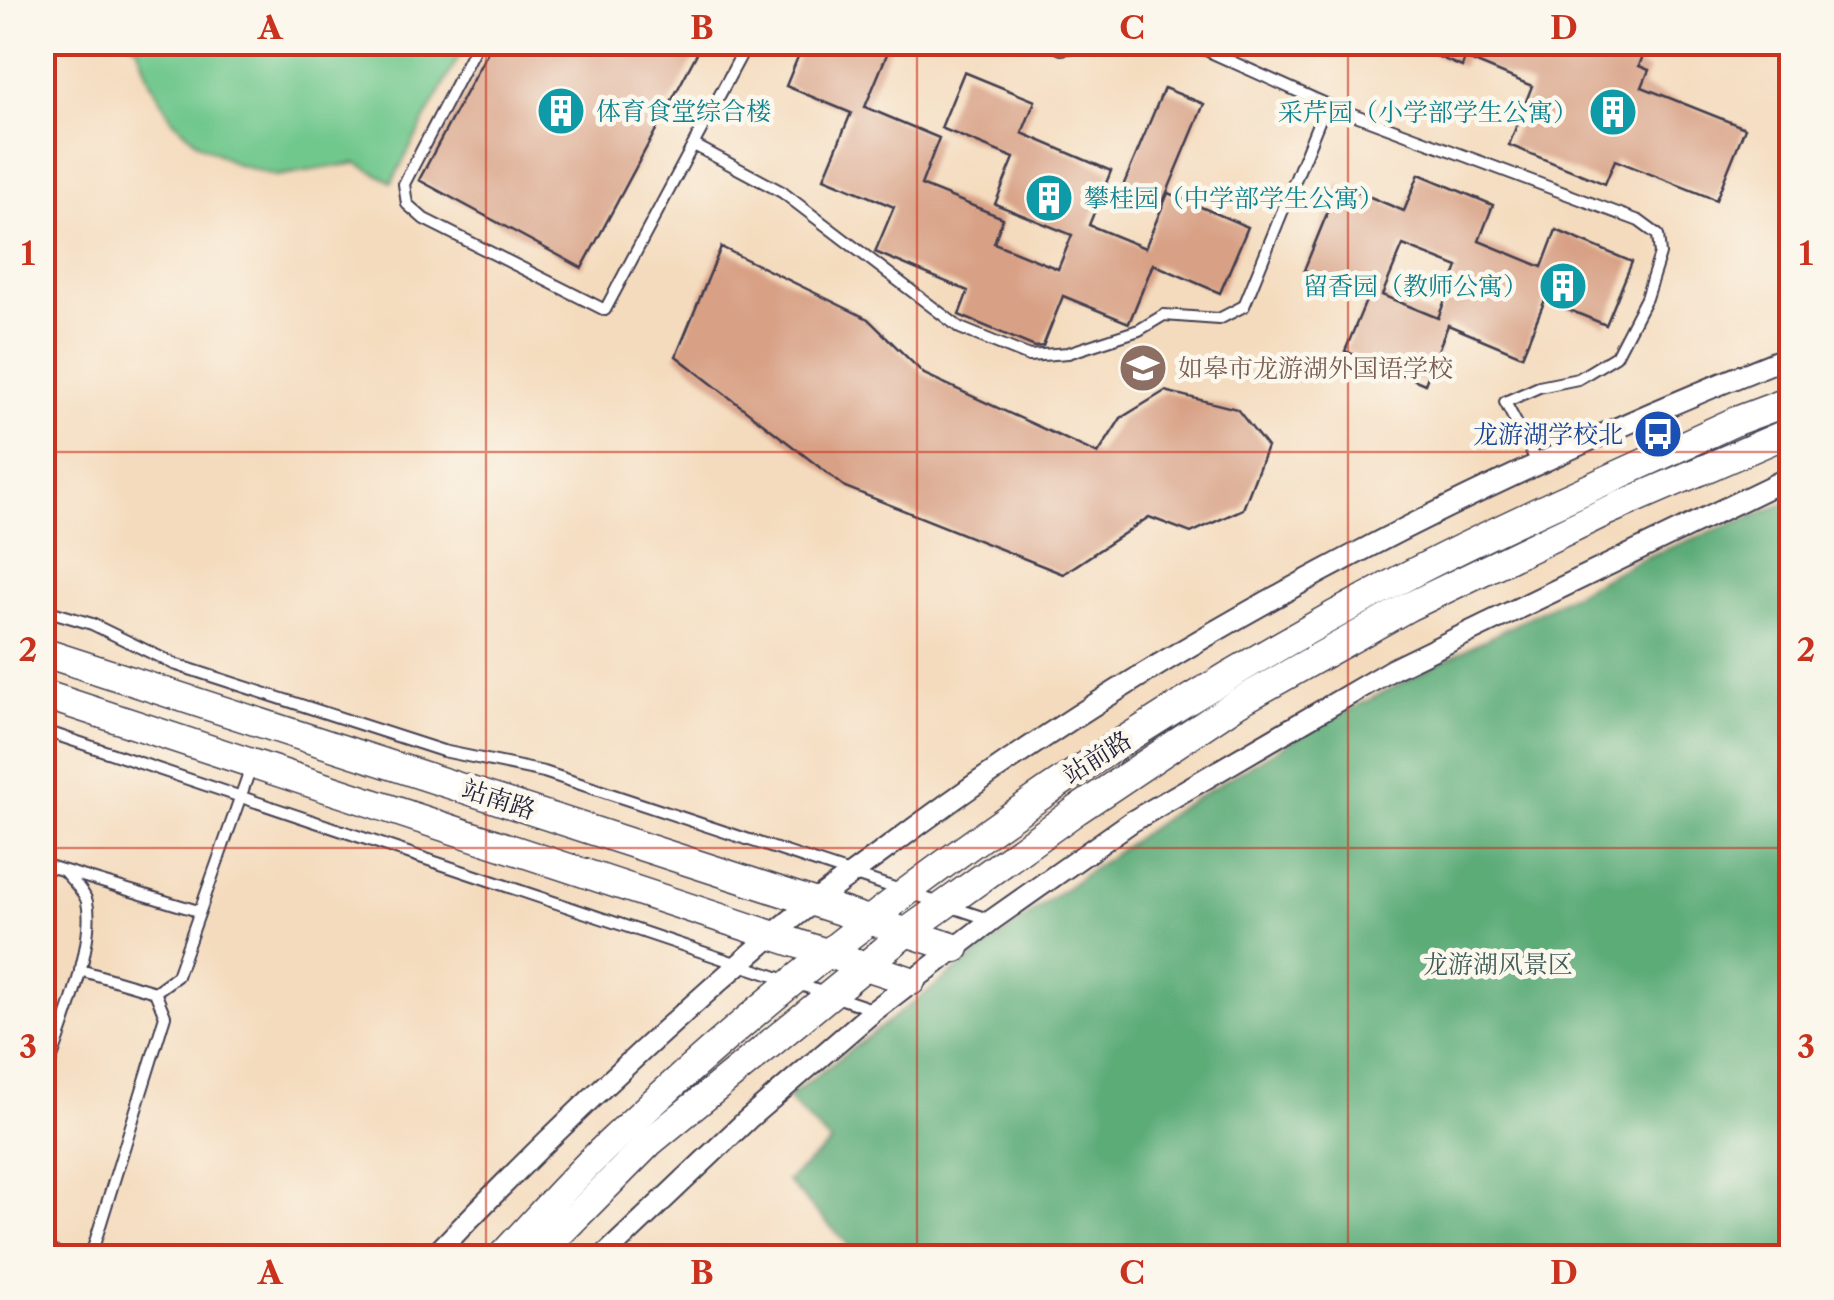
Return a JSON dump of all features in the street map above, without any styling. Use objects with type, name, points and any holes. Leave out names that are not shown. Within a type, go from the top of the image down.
[{"type":"street","points":[[432,1258],[514,1171],[770,936],[1059,726],[1242,615],[1394,533],[1537,462],[1666,405],[1792,356]]},
{"type":"street","name":"站前路","points":[[500,1258],[613,1140],[825,953],[1084,765],[1195,695],[1402,579],[1718,429],[1792,400]]},
{"type":"street","name":"站前路","points":[[534,1258],[650,1142],[908,931],[1237,703],[1377,624],[1604,512],[1792,431]]},
{"type":"street","points":[[602,1258],[748,1119],[874,1010],[1130,822],[1394,670],[1792,476]]},
{"type":"street","name":"站南路","points":[[42,652],[955,948]]},
{"type":"street","name":"站南路","points":[[42,694],[912,981]]},
{"type":"lane","points":[[478,42],[404,184],[407,204],[424,219],[606,310],[748,42]]},
{"type":"lane","points":[[1046,42],[1061,49],[1113,42]]},
{"type":"lane","points":[[1188,42],[1326,104],[1639,221],[1658,235],[1660,254],[1646,298],[1616,356],[1578,378],[1539,387],[1505,402],[1537,462]]},
{"type":"lane","points":[[694,145],[782,192],[960,328],[1029,356],[1068,353],[1139,330],[1164,315],[1219,319],[1244,306],[1326,104]]},
{"type":"lane","points":[[42,609],[92,624],[174,664],[444,751],[544,772],[992,920]]},
{"type":"lane","points":[[42,730],[874,1010]]},
{"type":"lane","points":[[154,992],[178,976],[254,761]]},
{"type":"lane","points":[[42,864],[198,912]]},
{"type":"lane","points":[[42,1086],[80,970],[88,928],[87,900],[64,871]]},
{"type":"lane","points":[[80,970],[154,992],[165,1016],[90,1258]]},
{"type":"lane","points":[[42,1248],[72,1258]]},
{"type":"green space","points":[[466,42],[392,182],[357,163],[276,176],[236,164],[198,143],[172,119],[150,81],[137,46],[131,43]]},
{"type":"green space","name":"龙游湖风景区","points":[[1791,501],[1791,1257],[860,1257],[787,1181],[831,1143],[787,1098],[1057,894],[1179,808],[1305,733],[1641,559]]},
{"type":"building","name":"体育食堂综合楼","points":[[493,42],[703,42],[582,268],[419,180]]},
{"type":"building","name":"攀桂园（中学部学生公寓）","points":[[804,42],[892,42],[865,107],[939,138],[921,185],[1003,218],[994,243],[1058,269],[1072,235],[995,204],[1014,158],[941,128],[964,72],[1035,101],[1022,133],[1111,171],[1089,225],[1145,248],[1168,193],[1248,227],[1220,293],[1153,264],[1129,323],[1063,296],[1043,346],[1035,347],[959,315],[968,291],[875,252],[894,207],[824,178],[851,113],[786,86]]},
{"type":"building","name":"采芹园（小学部学生公寓）","points":[[1404,42],[1648,42],[1639,66],[1649,70],[1642,87],[1745,128],[1716,200],[1615,160],[1605,184],[1509,145],[1532,86],[1465,58],[1462,67]]},
{"type":"building","points":[[1164,88],[1204,104],[1163,202],[1123,186]]},
{"type":"building","name":"留香园（教师公寓）","points":[[1419,174],[1493,205],[1479,241],[1542,267],[1556,230],[1632,262],[1606,325],[1545,300],[1522,356],[1448,325],[1425,384],[1345,351],[1368,296],[1304,270],[1339,184],[1404,211]],"holes":[[[1403,245],[1458,267],[1438,318],[1382,295]]]},
{"type":"building","points":[[721,247],[868,319],[924,374],[1098,454],[1121,418],[1165,391],[1237,409],[1267,447],[1243,509],[1191,533],[1149,517],[1063,574],[845,487],[676,356]]},
{"type":"place","name":"体育食堂综合楼","points":[[561,111]]},
{"type":"place","name":"采芹园（小学部学生公寓）","points":[[1613,112]]},
{"type":"place","name":"攀桂园（中学部学生公寓）","points":[[1049,198]]},
{"type":"place","name":"留香园（教师公寓）","points":[[1563,286]]},
{"type":"place","name":"如皋市龙游湖外国语学校","points":[[1143,368]]},
{"type":"place","name":"龙游湖学校北","points":[[1658,434]]}]
